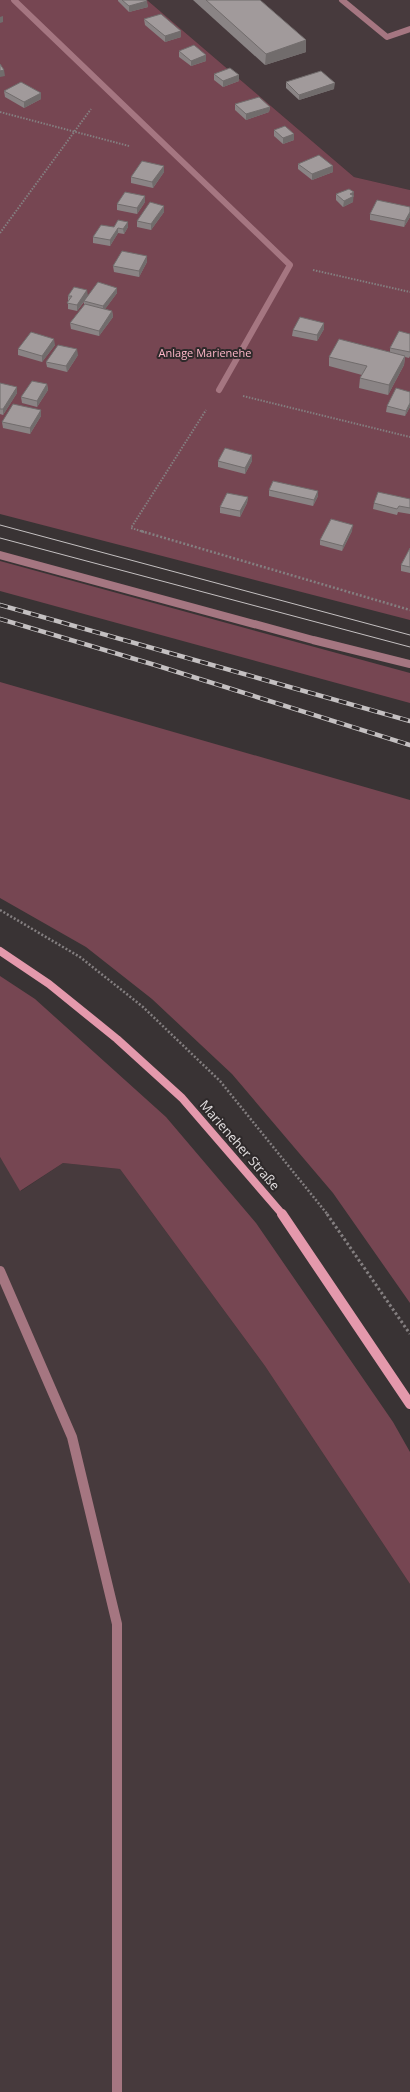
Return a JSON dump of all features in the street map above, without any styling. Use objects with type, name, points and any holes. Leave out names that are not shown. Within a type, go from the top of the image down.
[{"type":"street","name":"Marieneher Straße","points":[[0,951],[49,984],[111,1034],[182,1098],[276,1205],[410,1404]]},
{"type":"lane","points":[[14,0],[290,265],[219,390]]},
{"type":"lane","points":[[342,0],[387,37],[410,29]]},
{"type":"lane","points":[[0,555],[313,640],[410,664]]},
{"type":"lane","points":[[0,1271],[72,1437],[117,1624],[117,2092]]},
{"type":"path","points":[[0,233],[106,89]]},
{"type":"path","points":[[0,112],[76,130],[136,148]]},
{"type":"path","points":[[290,265],[410,292]]},
{"type":"path","points":[[410,437],[219,390],[131,528],[410,610]]},
{"type":"shaded area","points":[[147,0],[410,0],[410,190],[354,177]]},
{"type":"shaded area","points":[[0,1157],[21,1191],[63,1163],[120,1169],[265,1366],[410,1584],[410,2092],[0,2092]]},
{"type":"green space","name":"Anlage Marienehe","points":[[0,0],[147,0],[354,177],[410,190],[410,620],[0,514]]},
{"type":"green space","points":[[0,561],[410,673],[410,703],[0,591]]},
{"type":"green space","points":[[0,682],[410,800],[410,1303],[333,1193],[232,1074],[152,999],[86,947],[0,898]]},
{"type":"green space","points":[[0,976],[35,999],[166,1117],[256,1223],[393,1422],[410,1452],[410,1584],[265,1366],[120,1169],[63,1163],[20,1191],[0,1157]]},
{"type":"building","points":[[122,0],[146,0],[147,1],[129,6]]},
{"type":"building","points":[[206,0],[260,0],[306,40],[266,54]]},
{"type":"building","points":[[161,14],[181,31],[165,36],[144,19]]},
{"type":"building","points":[[194,45],[206,55],[191,61],[179,51]]},
{"type":"building","points":[[0,64],[4,70],[0,71]]},
{"type":"building","points":[[230,68],[239,75],[223,81],[214,74]]},
{"type":"building","points":[[321,71],[335,83],[299,95],[286,82]]},
{"type":"building","points":[[21,82],[41,93],[24,102],[4,91]]},
{"type":"building","points":[[259,97],[270,107],[246,114],[235,104]]},
{"type":"building","points":[[285,126],[294,134],[283,138],[274,130]]},
{"type":"building","points":[[319,155],[333,166],[312,174],[298,164]]},
{"type":"building","points":[[142,161],[164,166],[152,182],[131,177]]},
{"type":"building","points":[[349,189],[354,192],[350,194],[354,196],[344,201],[336,194]]},
{"type":"building","points":[[125,192],[145,196],[137,208],[117,204]]},
{"type":"building","points":[[377,200],[410,207],[410,212],[405,221],[370,214]]},
{"type":"building","points":[[150,202],[164,206],[151,224],[137,221]]},
{"type":"building","points":[[118,220],[128,222],[123,229],[118,228],[110,240],[93,237],[101,225],[114,227]]},
{"type":"building","points":[[122,251],[147,256],[139,271],[113,266]]},
{"type":"building","points":[[98,282],[117,288],[103,306],[84,301]]},
{"type":"building","points":[[74,287],[87,290],[77,305],[67,303],[72,296],[68,296]]},
{"type":"building","points":[[85,304],[112,311],[99,331],[70,323]]},
{"type":"building","points":[[300,317],[324,323],[317,335],[293,330]]},
{"type":"building","points":[[399,331],[410,334],[410,352],[390,348]]},
{"type":"building","points":[[31,332],[54,339],[42,356],[18,349]]},
{"type":"building","points":[[339,339],[405,356],[389,385],[360,378],[367,366],[329,357]]},
{"type":"building","points":[[58,345],[77,349],[66,366],[46,362]]},
{"type":"building","points":[[32,381],[47,384],[37,401],[21,397]]},
{"type":"building","points":[[0,383],[17,387],[3,409],[0,409]]},
{"type":"building","points":[[396,388],[410,392],[410,403],[406,411],[387,406]]},
{"type":"building","points":[[13,404],[41,410],[30,428],[2,422]]},
{"type":"building","points":[[225,448],[252,455],[245,468],[218,461]]},
{"type":"building","points":[[273,481],[318,491],[314,500],[269,490]]},
{"type":"building","points":[[378,492],[410,499],[410,508],[399,506],[397,509],[374,503]]},
{"type":"building","points":[[227,493],[248,497],[240,511],[220,507]]},
{"type":"building","points":[[331,519],[353,525],[343,546],[320,540]]},
{"type":"building","points":[[410,548],[410,567],[401,565]]},
{"type":"tram line","points":[[0,525],[410,635]]},
{"type":"tram line","points":[[0,538],[410,647]]},
{"type":"railway","points":[[0,605],[410,721]]},
{"type":"railway","points":[[0,619],[155,665],[410,745]]}]
